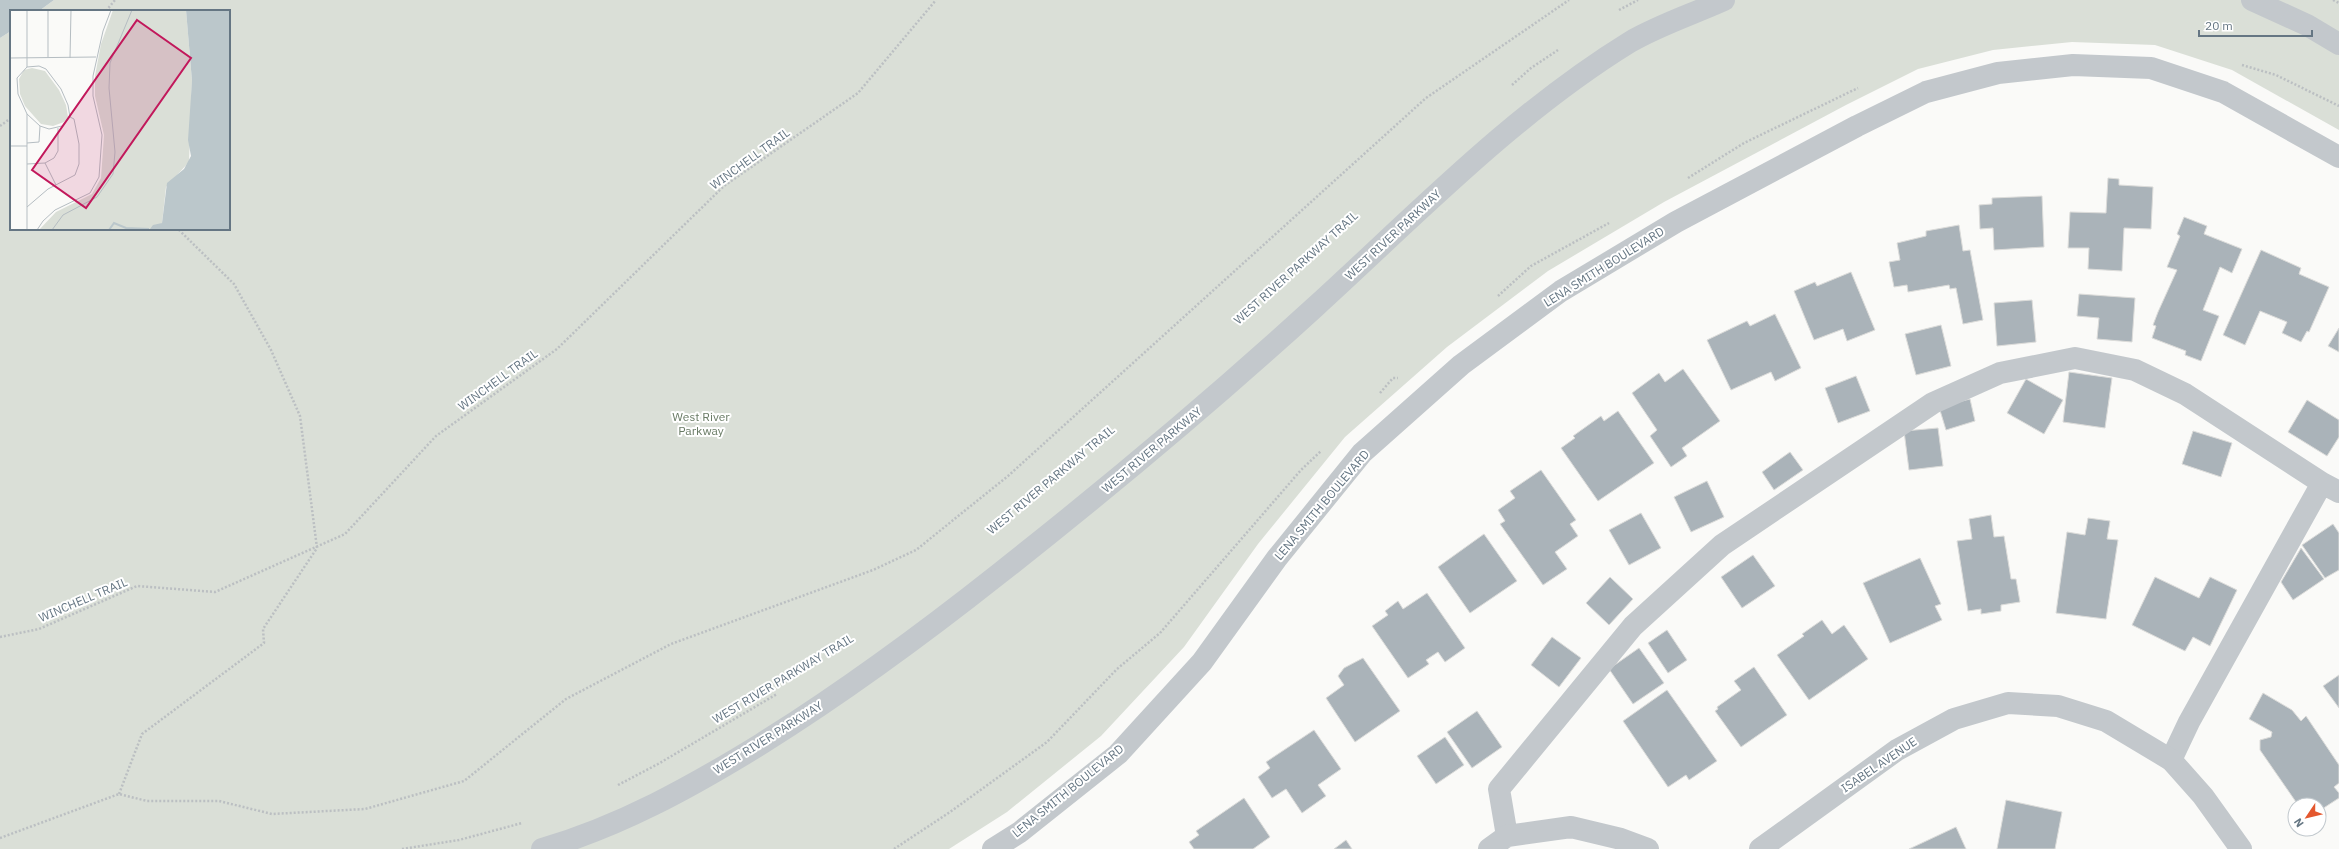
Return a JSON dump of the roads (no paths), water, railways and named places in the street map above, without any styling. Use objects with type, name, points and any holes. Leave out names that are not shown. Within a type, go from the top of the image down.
[{"type":"street","name":"WEST RIVER PARKWAY","points":[[542,849],[575,839],[649,808],[713,774],[806,716],[915,641],[1062,525],[1219,394],[1455,177],[1540,105],[1633,41],[1724,0]]},
{"type":"street","points":[[2252,0],[2307,25],[2339,44]]},
{"type":"street","name":"LENA SMITH BOULEVARD","points":[[993,849],[1020,832],[1118,754],[1202,662],[1277,558],[1362,453],[1461,365],[1561,291],[1676,222],[1857,126],[1926,92],[1998,73],[2073,65],[2151,68],[2222,92],[2339,157]]},
{"type":"street","points":[[1507,836],[1499,789],[1634,626],[1722,545],[1933,403],[2000,373],[2075,358],[2135,370],[2185,394],[2330,487],[2189,722],[2171,760]]},
{"type":"street","name":"ISABEL AVENUE","points":[[1760,849],[1897,750],[1954,719],[2008,703],[2058,706],[2106,721],[2171,760],[2203,796],[2241,849]]},
{"type":"street","points":[[1489,849],[1507,836],[1571,827],[1621,839],[1648,849]]},
{"type":"park label","name":"West River Parkway","points":[[701,424]]}]
